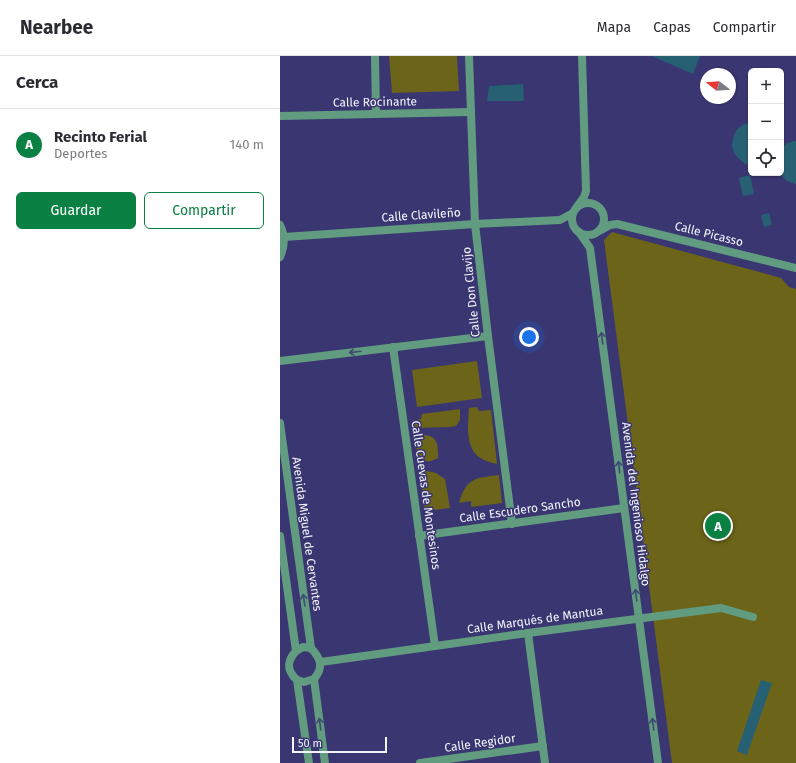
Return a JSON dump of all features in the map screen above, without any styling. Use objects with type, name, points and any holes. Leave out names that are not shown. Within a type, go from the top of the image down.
[{"type":"street","points":[[375,56],[376,114]]},
{"type":"street","name":"Calle Don Clavijo","points":[[469,56],[475,224],[512,524]]},
{"type":"street","points":[[577,230],[572,218],[586,191],[582,56]]},
{"type":"street","name":"Calle Rocinante","points":[[280,116],[471,112]]},
{"type":"street","points":[[586,191],[602,211],[604,221],[590,248]]},
{"type":"street","points":[[575,211],[580,205],[585,203],[595,204]]},
{"type":"street","name":"Calle Clavileño","points":[[284,237],[475,224],[560,220],[575,211]]},
{"type":"street","name":"Calle Picasso","points":[[602,211],[611,217],[617,224],[796,268]]},
{"type":"street","points":[[560,220],[588,235],[617,224]]},
{"type":"street","points":[[280,225],[284,237],[283,250],[280,257]]},
{"type":"street","name":"Avenida del Ingenioso Hidalgo","points":[[577,230],[590,248],[658,763]]},
{"type":"street","points":[[280,361],[488,336]]},
{"type":"street","name":"Calle Cuevas de Montesinos","points":[[393,347],[435,646]]},
{"type":"street","name":"Avenida Miguel de Cervantes","points":[[280,423],[311,648],[317,654],[321,662]]},
{"type":"street","name":"Calle Escudero Sancho","points":[[419,536],[624,508]]},
{"type":"street","points":[[280,536],[296,651]]},
{"type":"street","name":"Calle Marqués de Mantua","points":[[321,662],[721,608],[753,617]]},
{"type":"street","points":[[528,633],[545,763]]},
{"type":"street","points":[[311,648],[303,647],[296,651],[284,667],[297,680],[304,682],[314,679],[319,673],[321,662]]},
{"type":"street","points":[[314,679],[325,763]]},
{"type":"street","points":[[297,680],[309,763]]},
{"type":"street","name":"Calle Regidor","points":[[420,763],[449,761],[543,746]]},
{"type":"shaded area","points":[[389,56],[457,56],[459,91],[392,93]]},
{"type":"shaded area","points":[[612,232],[781,278],[789,287],[796,289],[796,763],[672,763],[604,240]]},
{"type":"shaded area","points":[[477,361],[482,398],[417,407],[412,370]]},
{"type":"shaded area","points":[[477,407],[479,411],[491,410],[497,464],[486,461],[478,456],[470,444],[468,430],[469,408]]},
{"type":"shaded area","points":[[460,409],[460,420],[456,426],[414,428],[412,421],[421,419],[422,414]]},
{"type":"shaded area","points":[[423,435],[432,437],[436,442],[438,458],[431,461],[418,462],[415,437]]},
{"type":"shaded area","points":[[419,469],[436,473],[445,479],[450,508],[425,511]]},
{"type":"shaded area","points":[[499,475],[502,503],[471,507],[471,501],[459,503],[468,484],[484,477]]},
{"type":"building","points":[[652,56],[700,56],[693,74]]},
{"type":"building","points":[[523,84],[524,101],[487,101],[489,86]]},
{"type":"building","points":[[748,123],[748,164],[739,159],[734,153],[732,146],[736,131],[741,126]]},
{"type":"building","points":[[796,141],[796,184],[787,181],[782,176],[784,176],[784,146]]},
{"type":"building","points":[[750,176],[754,194],[743,196],[739,178]]},
{"type":"building","points":[[769,213],[772,225],[764,227],[761,215]]},
{"type":"building","points":[[761,680],[772,683],[747,755],[737,751]]},
{"type":"place","name":"Recinto Ferial","points":[[718,526]]}]
